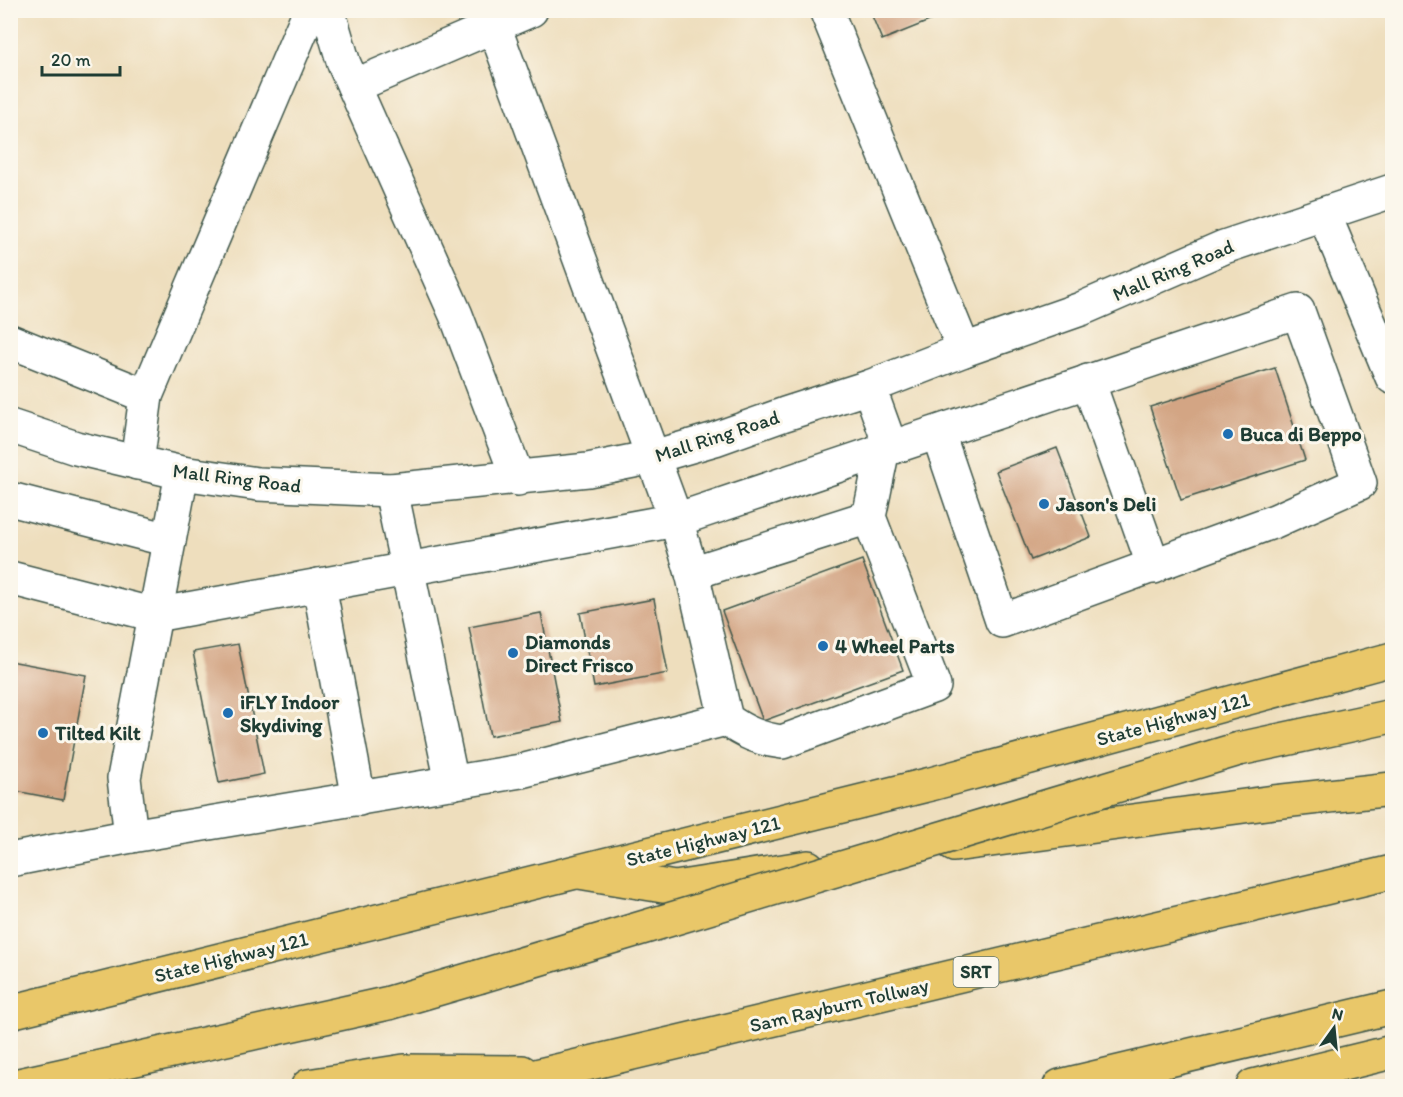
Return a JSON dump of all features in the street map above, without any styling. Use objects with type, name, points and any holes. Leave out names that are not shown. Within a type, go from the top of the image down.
[{"type":"main road","name":"State Highway 121","points":[[10,1012],[931,784],[1392,659]]},
{"type":"main road","points":[[14,1086],[389,1003],[1239,749],[1392,716]]},
{"type":"main road","points":[[579,872],[675,888],[977,841],[1392,789]]},
{"type":"main road","name":"Sam Rayburn Tollway","points":[[494,1086],[1392,872]]},
{"type":"main road","points":[[1060,1086],[1392,1007]]},
{"type":"main road","points":[[1253,1086],[1392,1052]]},
{"type":"main road","points":[[308,1086],[404,1071],[560,1072]]},
{"type":"street","points":[[137,463],[146,396],[310,10]]},
{"type":"street","points":[[328,10],[354,86],[456,315],[518,479]]},
{"type":"street","points":[[354,86],[531,10]]},
{"type":"street","points":[[826,10],[964,350]]},
{"type":"street","points":[[494,26],[676,520],[692,573],[726,719],[743,732],[782,742],[934,686],[869,517],[886,434],[869,387]]},
{"type":"street","name":"Mall Ring Road","points":[[10,426],[76,448],[182,473],[258,483],[391,490],[518,479],[654,457],[869,387],[964,350],[1081,309],[1224,247],[1324,214],[1389,202]]},
{"type":"street","points":[[1324,214],[1392,377]]},
{"type":"street","points":[[10,578],[154,615],[676,520],[1298,311],[1360,483],[1275,521],[1002,621],[938,433]]},
{"type":"street","points":[[10,341],[146,396]]},
{"type":"street","points":[[1088,381],[1154,567]]},
{"type":"street","points":[[131,836],[124,778],[182,473]]},
{"type":"street","points":[[391,490],[452,783]]},
{"type":"street","points":[[10,498],[169,540]]},
{"type":"street","points":[[692,573],[869,517]]},
{"type":"street","points":[[319,585],[359,799]]},
{"type":"street","points":[[10,860],[131,836],[521,771],[726,719]]},
{"type":"building","points":[[870,11],[954,11],[882,40]]},
{"type":"building","name":"Buca di Beppo","points":[[1275,368],[1305,460],[1181,500],[1150,407]]},
{"type":"building","name":"Jason's Deli","points":[[1057,448],[1091,537],[1031,560],[996,471]]},
{"type":"building","points":[[862,560],[903,670],[763,721],[722,611]]},
{"type":"building","points":[[654,599],[668,673],[594,687],[580,613]]},
{"type":"building","points":[[541,613],[562,722],[490,736],[469,627]]},
{"type":"building","name":"iFLY Indoor Skydiving","points":[[238,644],[264,774],[219,783],[193,652]]},
{"type":"building","name":"Tilted Kilt","points":[[10,661],[86,675],[63,800],[10,790]]},
{"type":"place","name":"Buca di Beppo","points":[[1228,434]]},
{"type":"place","name":"Jason's Deli","points":[[1044,504]]},
{"type":"place","name":"4 Wheel Parts","points":[[823,646]]},
{"type":"place","name":"Diamonds Direct Frisco","points":[[513,653]]},
{"type":"place","name":"iFLY Indoor Skydiving","points":[[228,713]]},
{"type":"place","name":"Tilted Kilt","points":[[43,733]]}]
